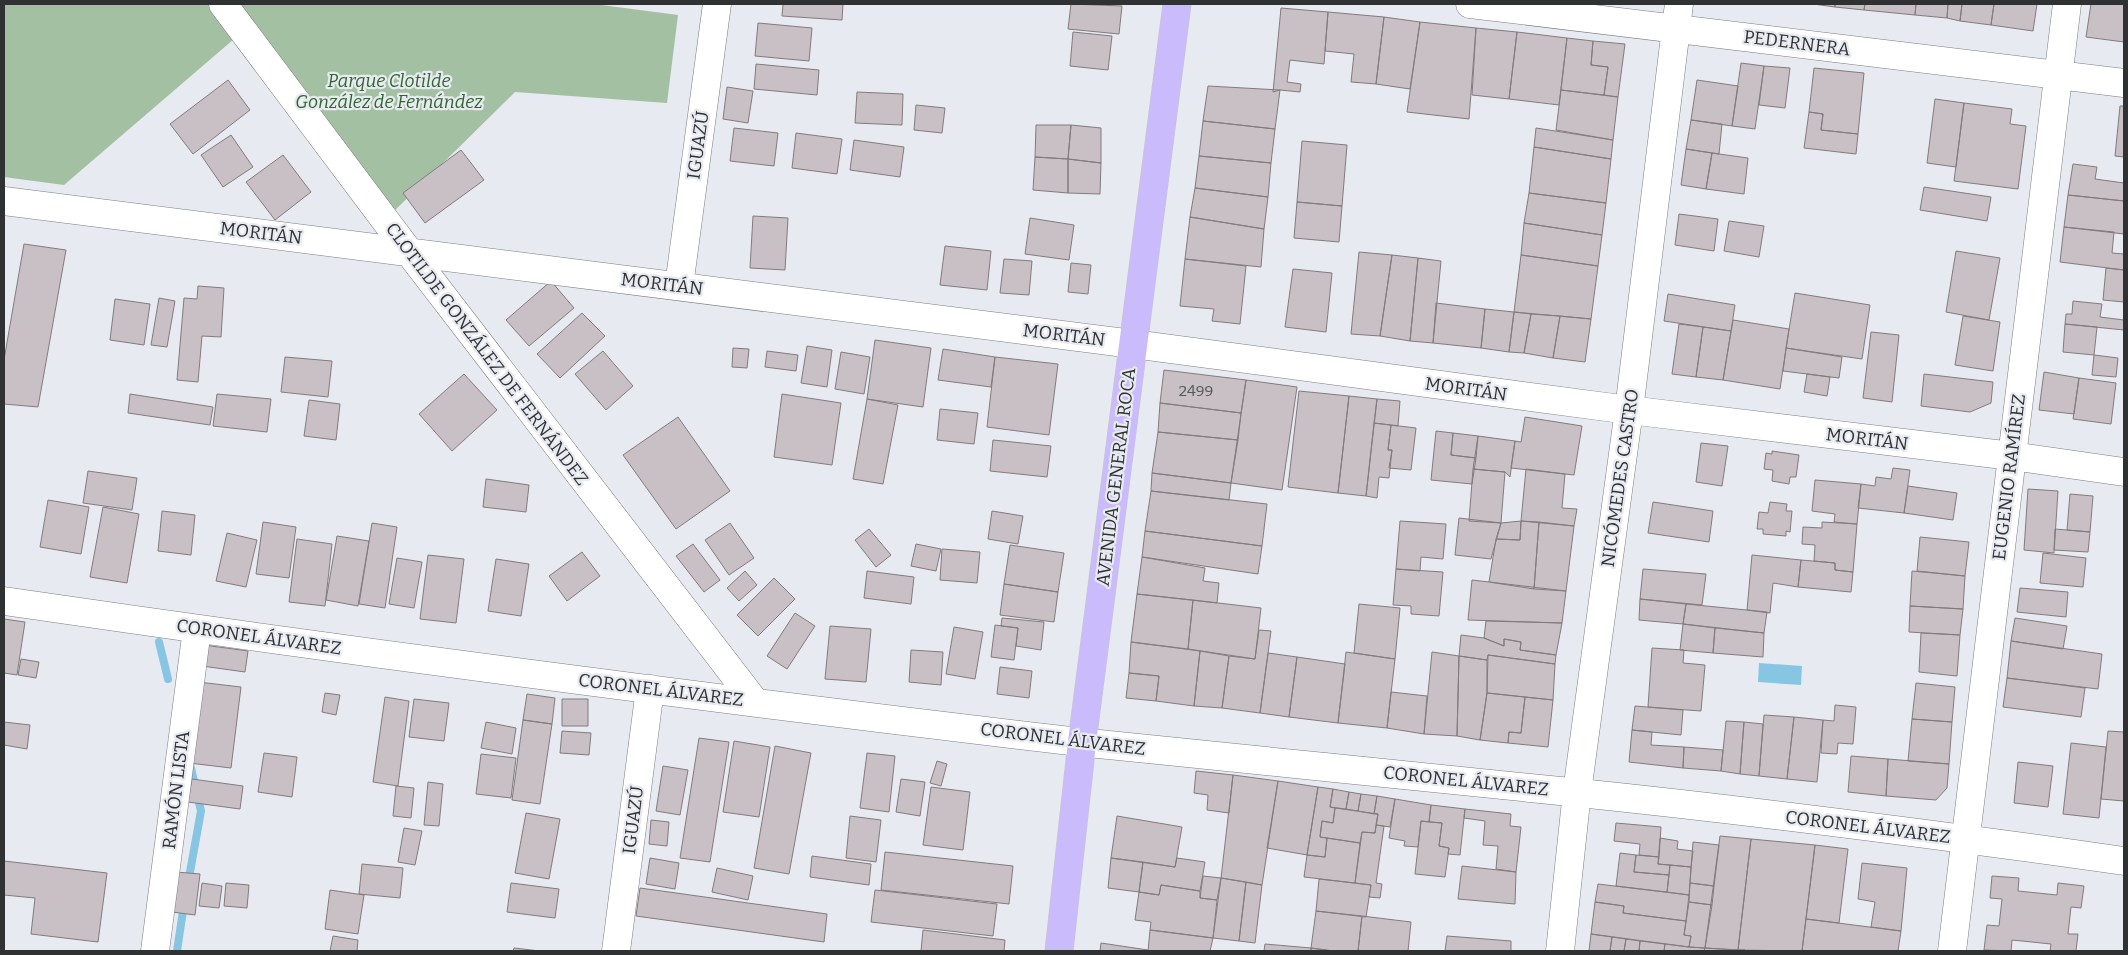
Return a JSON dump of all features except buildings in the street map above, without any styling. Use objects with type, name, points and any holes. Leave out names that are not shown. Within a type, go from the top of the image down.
[{"type":"main road","name":"AVENIDA GENERAL ROCA","points":[[1059,951],[1082,742],[1177,4]]},
{"type":"street","name":"CLOTILDE GONZÁLEZ DE FERNÁNDEZ","points":[[223,4],[409,252],[755,702]]},
{"type":"street","name":"IGUAZÚ","points":[[679,286],[717,4]]},
{"type":"street","name":"PEDERNERA","points":[[1470,4],[1677,16],[2057,75],[2124,83]]},
{"type":"street","name":"EUGENIO RAMÍREZ","points":[[1952,951],[2066,4]]},
{"type":"street","name":"NICÓMEDES CASTRO","points":[[1560,951],[1577,792],[1629,410],[1677,16]]},
{"type":"street","name":"MORITÁN","points":[[4,201],[1133,344],[1629,410],[2012,456],[2124,472]]},
{"type":"street","name":"CORONEL ÁLVAREZ","points":[[4,601],[197,629],[755,702],[1082,742],[1577,792],[1965,838],[2124,861]]},
{"type":"street","name":"RAMÓN LISTA","points":[[155,951],[197,629]]},
{"type":"street","name":"IGUAZÚ","points":[[616,951],[650,689]]},
{"type":"green space","name":"Parque Clotilde González de Fernández","points":[[4,4],[594,4],[678,15],[667,103],[515,92],[382,223],[234,39],[64,185],[4,177]]},
{"type":"water","points":[[1759,663],[1802,666],[1801,685],[1758,682]]},
{"type":"waterway","points":[[159,642],[168,679]]},
{"type":"waterway","points":[[188,883],[201,811],[190,764]]},
{"type":"waterway","points":[[177,951],[184,904]]}]
